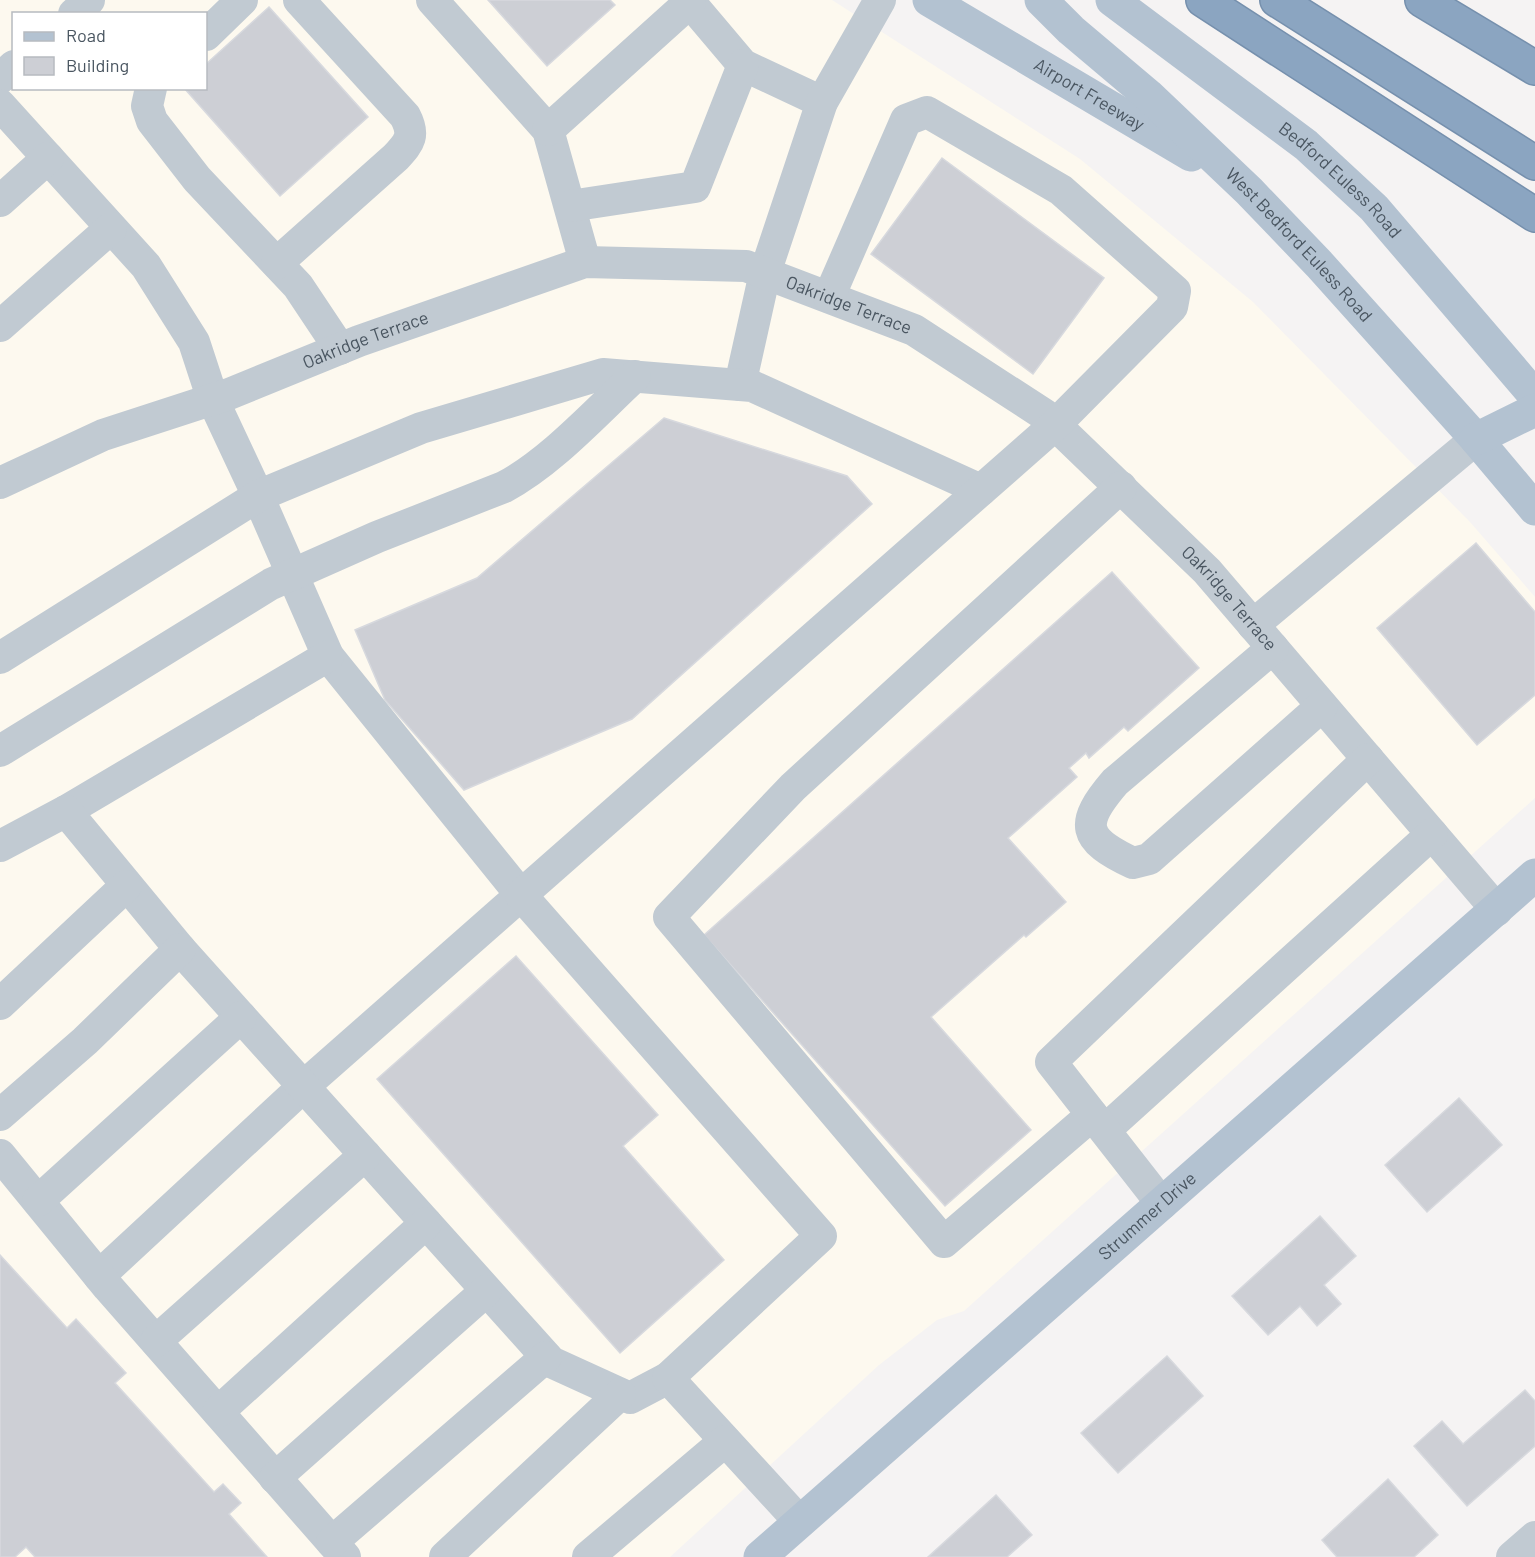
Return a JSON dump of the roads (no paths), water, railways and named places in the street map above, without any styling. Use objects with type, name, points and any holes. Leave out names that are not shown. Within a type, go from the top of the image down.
[{"type":"highway","points":[[1203,0],[1535,215]]},
{"type":"highway","points":[[1277,0],[1535,163]]},
{"type":"highway","points":[[1422,0],[1535,68]]},
{"type":"main road","name":"Airport Freeway","points":[[929,0],[1131,118],[1249,191]]},
{"type":"main road","name":"West Bedford Euless Road","points":[[1041,0],[1071,30],[1148,95],[1249,191],[1319,264],[1476,439],[1535,509]]},
{"type":"main road","name":"Bedford Euless Road","points":[[1112,0],[1306,145],[1374,208],[1535,396]]},
{"type":"main road","points":[[1476,439],[1535,410]]},
{"type":"main road","name":"Strummer Drive","points":[[760,1557],[1535,875]]},
{"type":"street","points":[[76,12],[89,0]]},
{"type":"street","points":[[207,34],[242,0]]},
{"type":"street","points":[[277,263],[396,157],[408,144],[411,128],[405,116],[299,0]]},
{"type":"street","points":[[432,0],[548,130],[585,262]]},
{"type":"street","points":[[740,385],[765,273],[822,102],[880,0]]},
{"type":"street","points":[[548,130],[689,1],[743,65],[822,102]]},
{"type":"street","points":[[570,206],[695,187],[743,65]]},
{"type":"street","points":[[0,78],[12,68]]},
{"type":"street","points":[[151,90],[147,106],[152,121],[197,179],[298,286],[340,349]]},
{"type":"street","points":[[0,105],[146,266],[194,342],[213,400],[328,656],[521,895],[821,1236],[668,1378],[630,1398],[550,1362],[180,949],[66,811]]},
{"type":"street","points":[[99,1276],[304,1086],[1055,425],[1173,307],[1175,291],[1061,190],[927,112],[906,120],[829,297]]},
{"type":"street","points":[[0,201],[48,158]]},
{"type":"street","points":[[0,326],[111,228]]},
{"type":"street","name":"Oakridge Terrace","points":[[0,483],[103,435],[213,400],[340,349],[585,262],[746,266],[914,330],[1045,415],[1207,571],[1497,910]]},
{"type":"street","points":[[0,658],[258,496],[421,428],[603,374],[752,386],[981,490]]},
{"type":"street","points":[[0,751],[292,573],[504,488],[545,460],[635,376]]},
{"type":"street","points":[[1322,706],[1149,859],[1133,863],[1118,856],[1099,843],[1091,830],[1091,815],[1098,802],[1115,782],[1263,637],[1476,439]]},
{"type":"street","points":[[1121,487],[793,787],[669,917],[944,1242],[1098,1122],[1432,834]]},
{"type":"street","points":[[0,846],[66,811],[328,656]]},
{"type":"street","points":[[1162,1204],[1052,1062],[1368,759]]},
{"type":"street","points":[[0,1004],[126,886]]},
{"type":"street","points":[[0,1115],[85,1041],[180,949]]},
{"type":"street","points":[[38,1202],[241,1017]]},
{"type":"street","points":[[0,1155],[99,1276],[338,1550],[546,1357]]},
{"type":"street","points":[[156,1341],[365,1155]]},
{"type":"street","points":[[218,1412],[426,1223]]},
{"type":"street","points":[[275,1478],[486,1291]]},
{"type":"street","points":[[668,1378],[800,1522]]},
{"type":"street","points":[[445,1557],[620,1394]]},
{"type":"street","points":[[588,1557],[725,1441]]},
{"type":"street","points":[[1512,1557],[1535,1537]]}]
